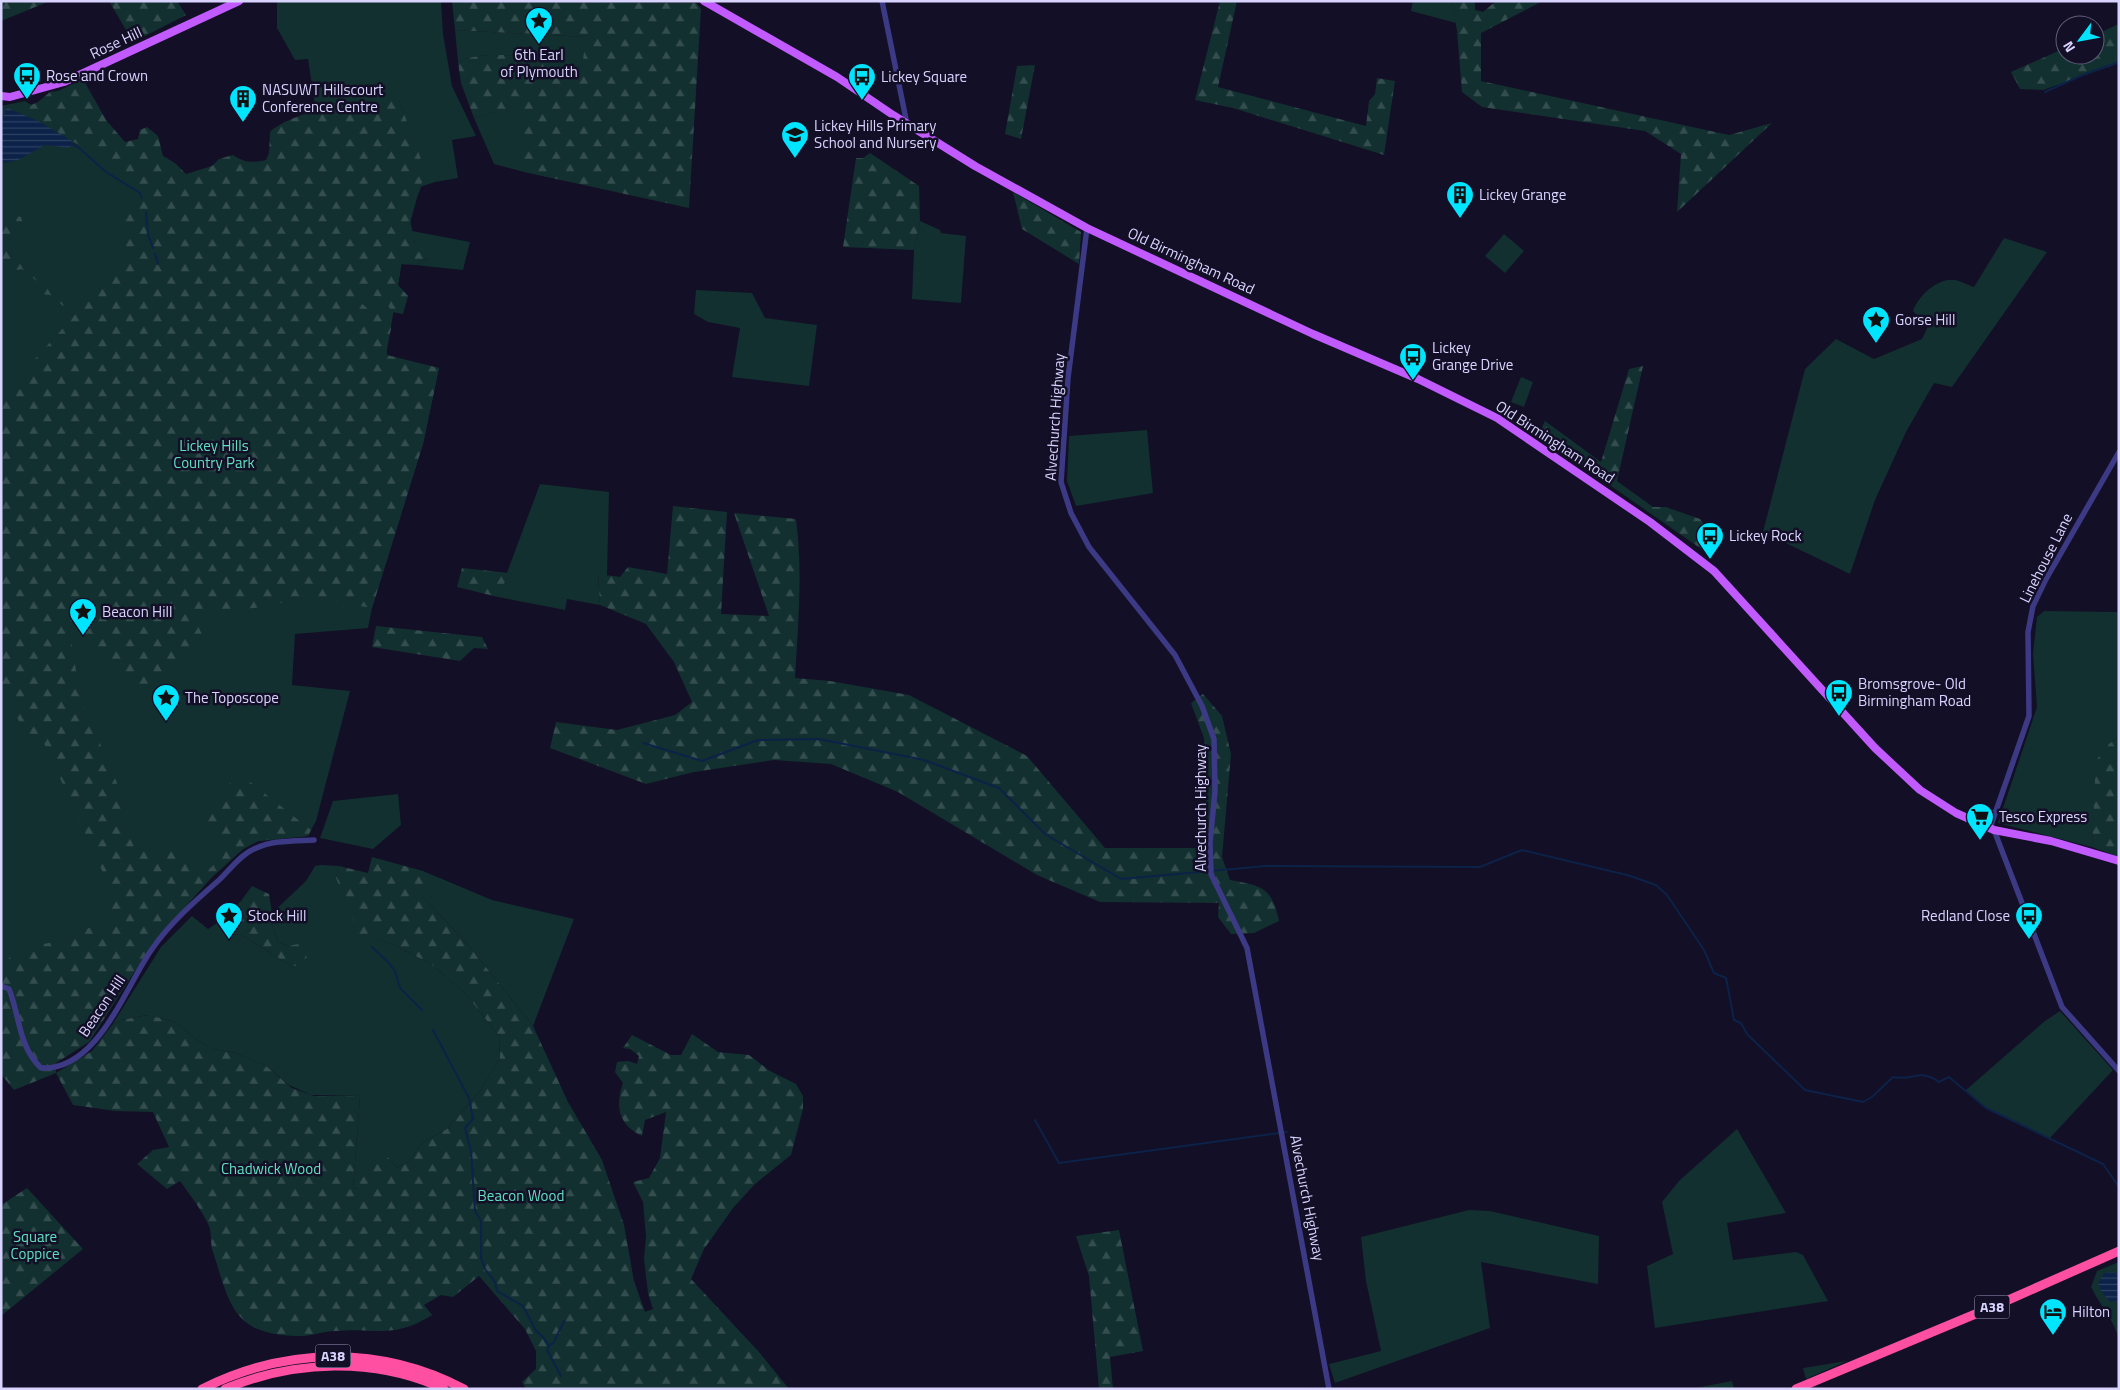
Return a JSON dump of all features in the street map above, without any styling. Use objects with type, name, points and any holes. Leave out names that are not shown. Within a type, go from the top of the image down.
[{"type":"highway","name":"A38","points":[[1796,1389],[1997,1305],[2119,1251]]},
{"type":"highway","name":"A38","points":[[202,1389],[230,1376],[269,1363],[319,1356],[387,1361],[424,1371],[464,1389]]},
{"type":"highway","name":"A38","points":[[225,1389],[281,1371],[337,1366],[388,1371],[444,1389]]},
{"type":"main road","name":"Rose Hill","points":[[1,96],[10,97],[64,82],[239,1]]},
{"type":"main road","name":"Old Birmingham Road","points":[[704,1],[837,77],[907,124],[975,166],[1088,228],[1312,334],[1418,379],[1491,415],[1521,433],[1692,552],[1714,570],[1911,784],[1956,813],[1992,829],[2051,841],[2119,861]]},
{"type":"street","points":[[882,1],[907,124]]},
{"type":"street","name":"Alvechurch Highway","points":[[1088,228],[1068,378],[1061,482],[1071,513],[1089,548],[1175,655],[1202,706],[1214,739],[1215,791],[1210,843],[1211,874],[1247,948],[1329,1389]]},
{"type":"street","name":"Linehouse Lane","points":[[1992,829],[2029,716],[2028,632],[2033,606],[2045,581],[2119,452]]},
{"type":"street","points":[[1992,829],[2062,1006],[2119,1071]]},
{"type":"street","name":"Beacon Hill","points":[[1,986],[9,989],[26,1049],[41,1068],[56,1068],[89,1048],[111,1020],[152,950],[176,920],[235,863],[253,849],[273,842],[314,840]]},
{"type":"green space","points":[[1,1],[50,1],[1,21]]},
{"type":"green space","points":[[109,1],[177,1],[186,15],[133,42]]},
{"type":"green space","name":"Lickey Hills Country Park","points":[[277,1],[441,1],[443,34],[452,86],[476,136],[452,140],[458,178],[420,187],[406,238],[386,356],[439,368],[423,444],[372,608],[368,628],[295,634],[292,685],[350,691],[316,821],[308,836],[258,841],[243,849],[211,878],[153,943],[89,1042],[1,964],[1,106],[25,101],[173,189],[419,156],[399,100],[368,95],[316,112],[308,59],[295,60],[277,28]]},
{"type":"green space","points":[[452,1],[696,3],[701,9],[689,208],[524,172],[524,112],[494,112],[474,118],[461,83],[458,62],[486,55],[502,55],[536,58],[582,67],[586,37],[455,30]]},
{"type":"green space","points":[[1220,1],[1237,1],[1218,87],[1366,126],[1369,101],[1375,94],[1377,78],[1395,81],[1384,155],[1233,108],[1195,100]]},
{"type":"green space","points":[[1413,1],[1452,1],[1456,23],[1411,11]]},
{"type":"green space","points":[[1452,1],[1475,1],[1475,10],[1483,12],[1496,1],[1543,1],[1481,33],[1481,81],[1729,135],[1772,123],[1677,212],[1681,154],[1645,131],[1482,107],[1462,92],[1457,31]]},
{"type":"green space","points":[[2119,24],[2119,62],[2043,90],[2020,89],[2011,72],[2055,52],[2055,65],[2105,65],[2105,30]]},
{"type":"green space","points":[[455,30],[587,37],[582,67],[536,58],[502,55],[486,55],[458,62]]},
{"type":"green space","points":[[1035,65],[1021,139],[1005,134],[1017,66]]},
{"type":"green space","name":"Lickey Hills Country Park","points":[[83,79],[106,120],[125,142],[138,139],[140,130],[147,127],[158,136],[163,156],[175,163],[186,174],[212,166],[219,159],[233,155],[249,162],[266,160],[269,153],[270,132],[279,125],[328,106],[392,90],[399,100],[425,170],[420,190],[411,211],[410,220],[415,243],[425,247],[428,258],[415,265],[401,264],[398,285],[408,296],[403,314],[392,312],[383,297],[368,295],[359,301],[369,310],[387,313],[390,318],[391,329],[387,355],[439,368],[423,444],[372,608],[307,597],[263,607],[192,615],[204,638],[145,691],[69,625],[80,697],[117,783],[130,838],[138,855],[147,847],[170,851],[202,871],[212,867],[223,844],[214,829],[201,822],[199,814],[231,782],[230,772],[244,777],[311,830],[308,836],[258,841],[243,849],[211,878],[153,943],[89,1042],[56,1063],[56,1073],[14,1090],[1,1074],[1,964],[5,965],[11,955],[28,955],[34,946],[83,936],[88,928],[127,918],[125,909],[110,914],[113,895],[45,745],[23,729],[1,686],[1,384],[7,390],[129,255],[119,225],[129,213],[138,195],[98,156],[38,121],[15,112],[38,102],[50,92],[58,91]]},
{"type":"green space","points":[[494,112],[524,112],[524,172],[494,164],[474,118]]},
{"type":"green space","points":[[870,153],[919,186],[920,221],[914,250],[843,247],[856,158],[863,158]]},
{"type":"green space","points":[[1013,192],[1081,232],[1079,264],[1022,229]]},
{"type":"green space","points":[[13,215],[21,217],[23,224],[3,240],[23,257],[27,265],[53,278],[57,292],[69,299],[63,306],[51,295],[41,294],[38,282],[22,269],[17,270],[1,261],[1,225]]},
{"type":"green space","points":[[920,221],[940,230],[941,233],[966,236],[961,303],[912,299],[914,250]]},
{"type":"green space","points":[[412,231],[470,242],[463,270],[415,265],[428,258],[415,243]]},
{"type":"green space","points":[[1504,234],[1524,251],[1505,273],[1485,256]]},
{"type":"green space","points":[[2004,238],[2047,252],[1952,387],[1934,383],[1906,432],[1875,500],[1850,574],[1763,532],[1805,369],[1836,339],[1874,359],[1922,339],[1928,326],[1913,311],[1919,299],[1942,281],[1957,281],[1974,287]]},
{"type":"green space","points":[[696,290],[752,293],[765,318],[817,325],[809,386],[732,377],[740,328],[708,322],[694,314]]},
{"type":"green space","points":[[1643,366],[1617,481],[1653,507],[1666,507],[1700,519],[1711,533],[1714,547],[1710,555],[1538,435],[1545,421],[1601,462],[1629,369]]},
{"type":"green space","points":[[1521,377],[1533,382],[1524,407],[1511,402]]},
{"type":"green space","points":[[1147,430],[1153,493],[1076,506],[1067,481],[1069,436]]},
{"type":"green space","points":[[540,484],[609,492],[607,575],[598,575],[600,605],[567,599],[565,610],[498,597]]},
{"type":"green space","points":[[673,506],[727,512],[721,614],[769,616],[734,513],[796,519],[800,579],[795,678],[830,681],[909,695],[1027,756],[1105,848],[1200,848],[1208,779],[1204,738],[1191,703],[1203,694],[1222,716],[1231,754],[1222,857],[1230,880],[1258,887],[1269,895],[1273,901],[1279,921],[1254,933],[1231,934],[1218,917],[1219,903],[1100,902],[1037,875],[898,792],[831,764],[774,760],[694,772],[646,784],[550,748],[556,722],[617,730],[675,715],[692,702],[674,662],[646,624],[600,605],[598,574],[620,577],[628,567],[667,574]]},
{"type":"green space","points":[[462,568],[509,573],[498,597],[457,587]]},
{"type":"green space","points":[[2044,611],[2119,612],[2119,737],[2110,743],[2094,816],[2092,847],[1998,823],[2037,707],[2033,654],[2037,617]]},
{"type":"green space","points":[[376,626],[482,637],[488,649],[474,648],[460,661],[372,647]]},
{"type":"green space","points":[[2119,737],[2119,857],[2092,847],[2096,760],[2110,743]]},
{"type":"green space","points":[[398,794],[401,825],[373,849],[320,838],[333,801]]},
{"type":"green space","points":[[372,857],[423,871],[423,897],[469,946],[533,1026],[568,1102],[602,1160],[624,1225],[634,1281],[645,1312],[653,1309],[648,1293],[644,1259],[646,1236],[643,1202],[633,1182],[649,1178],[660,1158],[666,1112],[645,1120],[642,1136],[634,1132],[623,1120],[620,1114],[619,1099],[623,1083],[615,1072],[617,1062],[628,1061],[637,1064],[639,1056],[630,1049],[623,1048],[632,1035],[671,1055],[681,1055],[692,1034],[718,1052],[749,1055],[770,1071],[796,1084],[803,1096],[803,1109],[791,1155],[755,1184],[733,1208],[704,1249],[691,1279],[759,1352],[789,1389],[526,1389],[522,1382],[536,1369],[536,1351],[525,1329],[479,1276],[453,1297],[441,1295],[424,1305],[432,1315],[418,1323],[395,1330],[331,1331],[303,1336],[276,1334],[259,1330],[247,1323],[237,1313],[230,1301],[212,1249],[209,1226],[180,1181],[167,1189],[137,1164],[153,1150],[169,1147],[153,1112],[116,1111],[73,1105],[56,1073],[92,1051],[112,1025],[121,1020],[148,1015],[175,1022],[194,1038],[213,1049],[236,1053],[266,1066],[292,1088],[314,1096],[360,1096],[353,1189],[359,1188],[360,1173],[387,1156],[397,1168],[408,1162],[423,1142],[447,1129],[480,1091],[500,1058],[499,1036],[465,993],[431,964],[394,945],[377,939],[362,940],[336,878],[339,866],[368,873]]},
{"type":"green space","points":[[315,866],[339,866],[336,878],[377,939],[394,945],[431,964],[465,993],[499,1036],[500,1058],[480,1091],[447,1129],[423,1142],[408,1162],[397,1168],[387,1156],[359,1188],[353,1189],[360,1096],[311,1095],[289,1085],[266,1066],[236,1053],[213,1049],[194,1038],[175,1022],[147,1015],[121,1020],[112,1025],[161,947],[192,916],[208,929],[220,921],[225,931],[246,937],[291,966],[303,954],[278,941],[270,920],[272,913],[306,881]]},
{"type":"green space","points":[[423,871],[492,900],[574,919],[533,1026],[469,946],[423,897]]},
{"type":"green space","points":[[252,886],[269,894],[272,913],[270,920],[278,941],[287,946],[299,944],[303,954],[307,956],[303,966],[291,966],[246,937],[225,931],[220,921],[241,901]]},
{"type":"green space","points":[[2060,1011],[2113,1070],[2049,1139],[1986,1108],[1966,1090],[2045,1021]]},
{"type":"green space","points":[[1737,1129],[1786,1213],[1727,1223],[1733,1260],[1796,1252],[1803,1255],[1828,1301],[1655,1328],[1647,1266],[1673,1254],[1662,1202],[1679,1181]]},
{"type":"green space","name":"Square Coppice","points":[[27,1188],[83,1249],[1,1316],[1,1205]]},
{"type":"green space","points":[[1469,1210],[1490,1211],[1599,1236],[1598,1284],[1481,1262],[1490,1328],[1335,1383],[1329,1364],[1381,1351],[1366,1281],[1361,1237]]},
{"type":"green space","points":[[1119,1230],[1143,1351],[1110,1357],[1113,1389],[1099,1389],[1089,1276],[1076,1236]]},
{"type":"green space","points":[[2119,1262],[2119,1340],[2114,1326],[2091,1287],[2097,1271]]},
{"type":"green space","points":[[1847,1361],[1806,1379],[1803,1368]]},
{"type":"green space","points":[[1732,1381],[1734,1389],[1691,1389]]},
{"type":"water","points":[[7,108],[38,121],[72,141],[70,148],[45,145],[18,160],[5,163],[1,160],[1,122]]},
{"type":"water","points":[[2114,1272],[2119,1277],[2119,1300],[2110,1302],[2101,1291],[2098,1283],[2104,1273]]},
{"type":"waterway","points":[[2045,92],[2085,74],[2119,62]]},
{"type":"waterway","points":[[72,144],[106,172],[140,193],[142,198]]},
{"type":"waterway","points":[[146,212],[148,234],[153,248]]},
{"type":"waterway","points":[[155,254],[158,264]]},
{"type":"waterway","points":[[643,743],[702,761],[758,740],[819,739],[924,760],[999,788],[1045,834],[1121,879],[1266,866],[1480,867],[1522,850],[1627,875],[1656,885],[1667,895],[1704,950],[1714,973],[1726,978],[1734,1020],[1741,1023],[1747,1034],[1805,1090],[1863,1102],[1872,1097],[1893,1077],[1906,1078],[1921,1075],[1939,1082],[1949,1077],[1986,1108],[2103,1164],[2119,1187]]},
{"type":"waterway","points":[[372,947],[395,971],[400,988],[422,1010]]},
{"type":"waterway","points":[[433,1030],[469,1098],[473,1119],[465,1128],[471,1151],[475,1211],[481,1221],[481,1258],[485,1269],[495,1282],[497,1291],[523,1306],[536,1331],[549,1346],[547,1350],[561,1376]]},
{"type":"waterway","points":[[1035,1120],[1059,1163],[1287,1132]]},
{"type":"waterway","points":[[549,1346],[554,1342],[564,1321]]},
{"type":"place","name":"6th Earl of Plymouth","points":[[539,45]]},
{"type":"place","name":"Rose and Crown","points":[[27,100]]},
{"type":"place","name":"Lickey Square","points":[[862,101]]},
{"type":"place","name":"NASUWT Hillscourt Conference Centre","points":[[243,123]]},
{"type":"place","name":"Lickey Hills Primary School and Nursery","points":[[795,159]]},
{"type":"place","name":"Lickey Grange","points":[[1460,219]]},
{"type":"place","name":"Gorse Hill","points":[[1876,344]]},
{"type":"place","name":"Lickey Grange Drive","points":[[1413,381]]},
{"type":"place","name":"Lickey Rock","points":[[1710,560]]},
{"type":"place","name":"Beacon Hill","points":[[83,636]]},
{"type":"place","name":"Bromsgrove- Old Birmingham Road","points":[[1839,717]]},
{"type":"place","name":"The Toposcope","points":[[166,722]]},
{"type":"place","name":"Tesco Express","points":[[1980,841]]},
{"type":"place","name":"Stock Hill","points":[[229,940]]},
{"type":"place","name":"Redland Close","points":[[2029,940]]},
{"type":"place","name":"Hilton","points":[[2053,1336]]},
{"type":"park label","name":"Chadwick Wood","points":[[271,1169]]},
{"type":"park label","name":"Beacon Wood","points":[[521,1196]]}]
